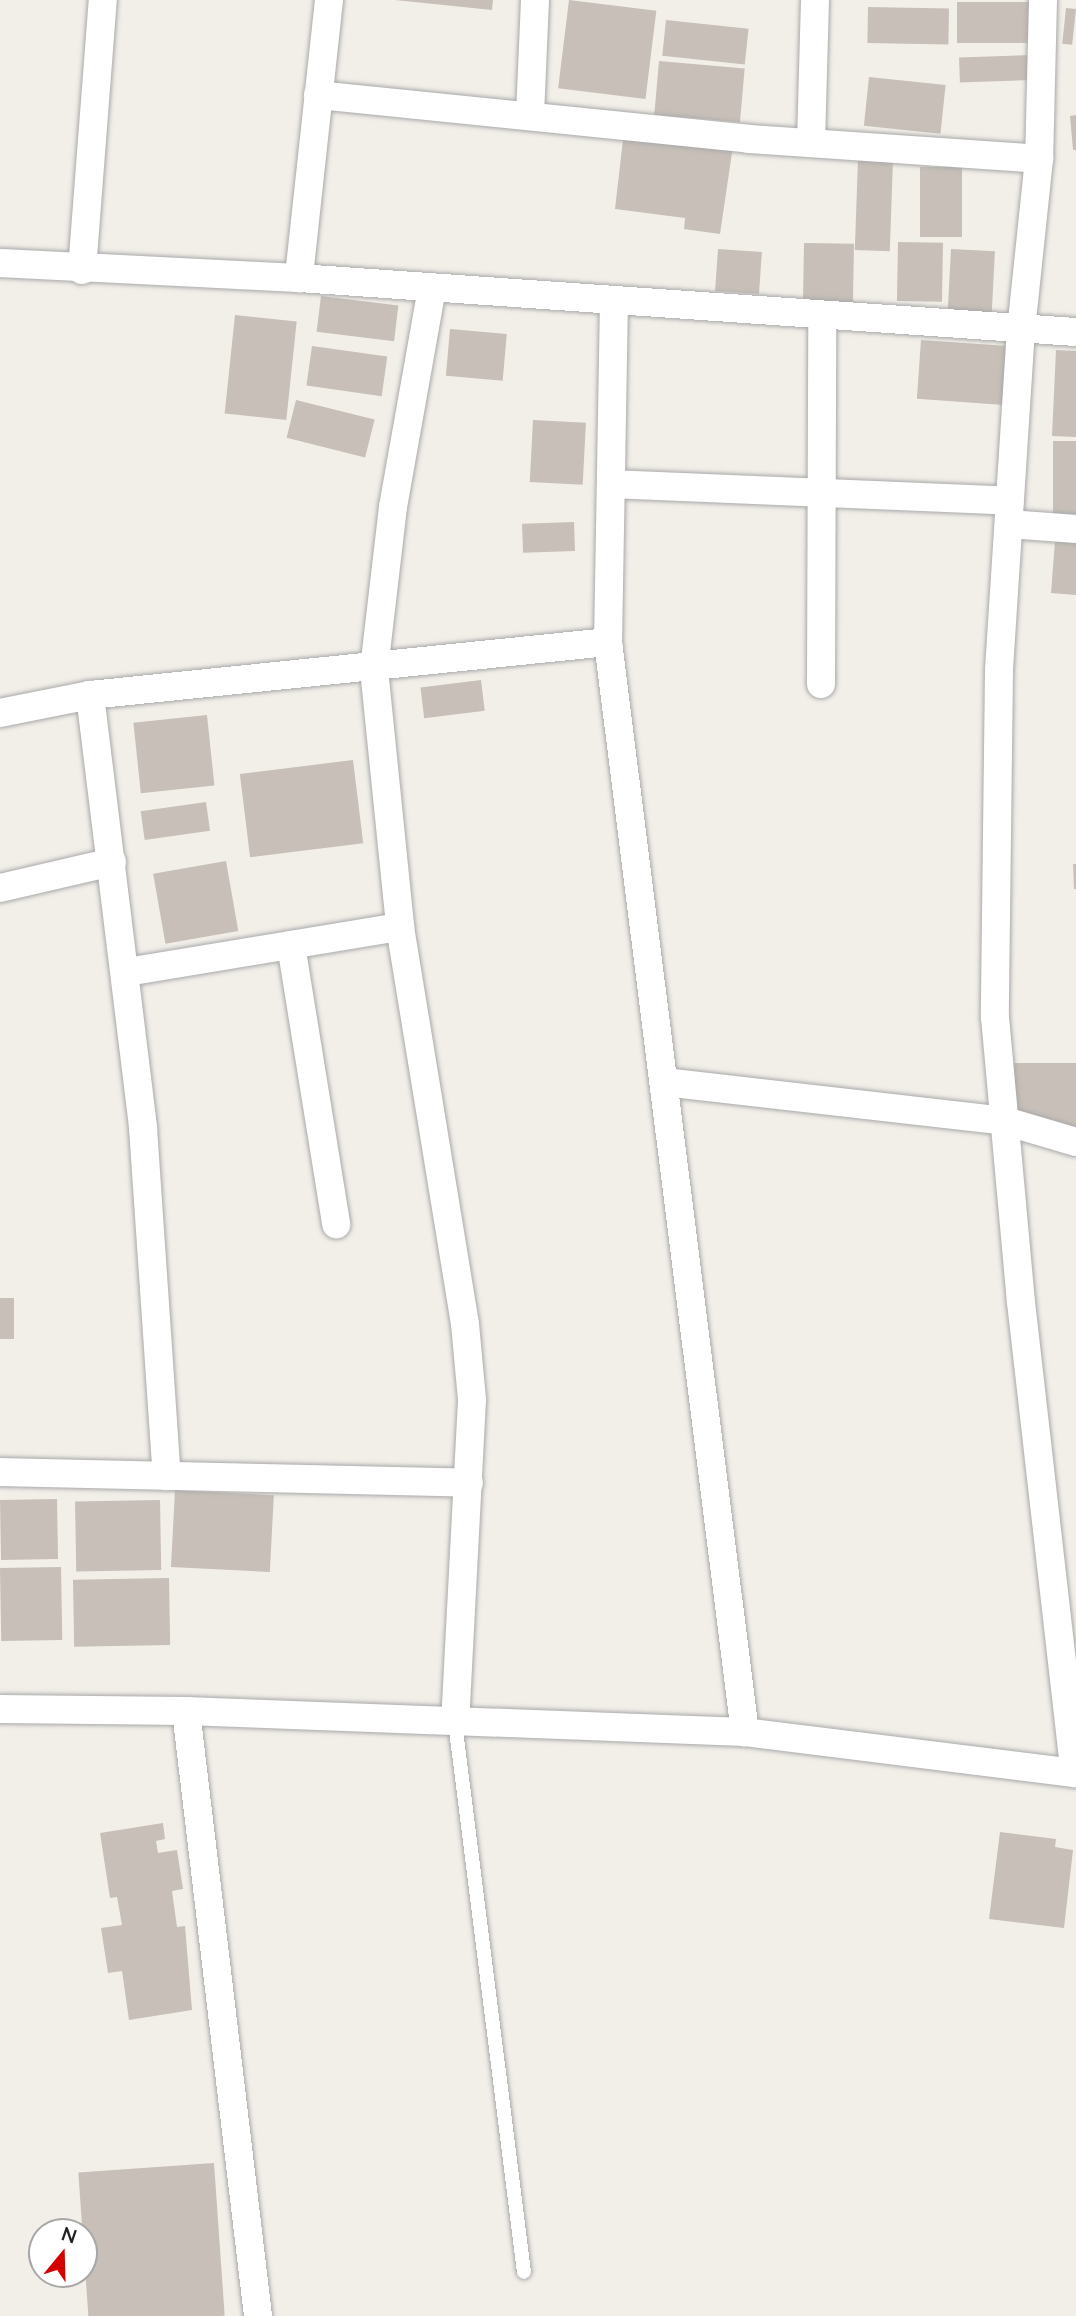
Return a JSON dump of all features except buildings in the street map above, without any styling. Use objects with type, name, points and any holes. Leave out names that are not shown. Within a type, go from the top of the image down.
[{"type":"street","points":[[82,270],[103,0]]},
{"type":"street","points":[[299,278],[329,0]]},
{"type":"street","points":[[530,115],[535,0]]},
{"type":"street","points":[[811,143],[815,0]]},
{"type":"street","points":[[0,1709],[186,1710],[746,1732],[1076,1773],[1004,1121],[995,1017],[999,670],[1021,328],[1039,159],[1043,0]]},
{"type":"street","points":[[318,95],[811,143],[1039,159]]},
{"type":"street","points":[[0,263],[82,270],[299,278],[1076,332]]},
{"type":"street","points":[[432,288],[393,508],[374,670],[400,927],[465,1324],[472,1400],[455,1722]]},
{"type":"street","points":[[614,300],[608,642],[746,1732]]},
{"type":"street","points":[[821,684],[822,315]]},
{"type":"street","points":[[612,484],[822,492],[1009,513],[1076,529]]},
{"type":"street","points":[[0,713],[90,695],[374,670],[608,642]]},
{"type":"street","points":[[90,695],[127,972],[143,1128],[167,1476]]},
{"type":"street","points":[[0,888],[112,862]]},
{"type":"street","points":[[127,972],[400,927]]},
{"type":"street","points":[[291,945],[337,1224]]},
{"type":"street","points":[[664,1083],[1004,1121],[1076,1142]]},
{"type":"street","points":[[0,1472],[469,1483]]},
{"type":"street","points":[[186,1710],[258,2316]]},
{"type":"lane","points":[[455,1722],[524,2272]]}]
